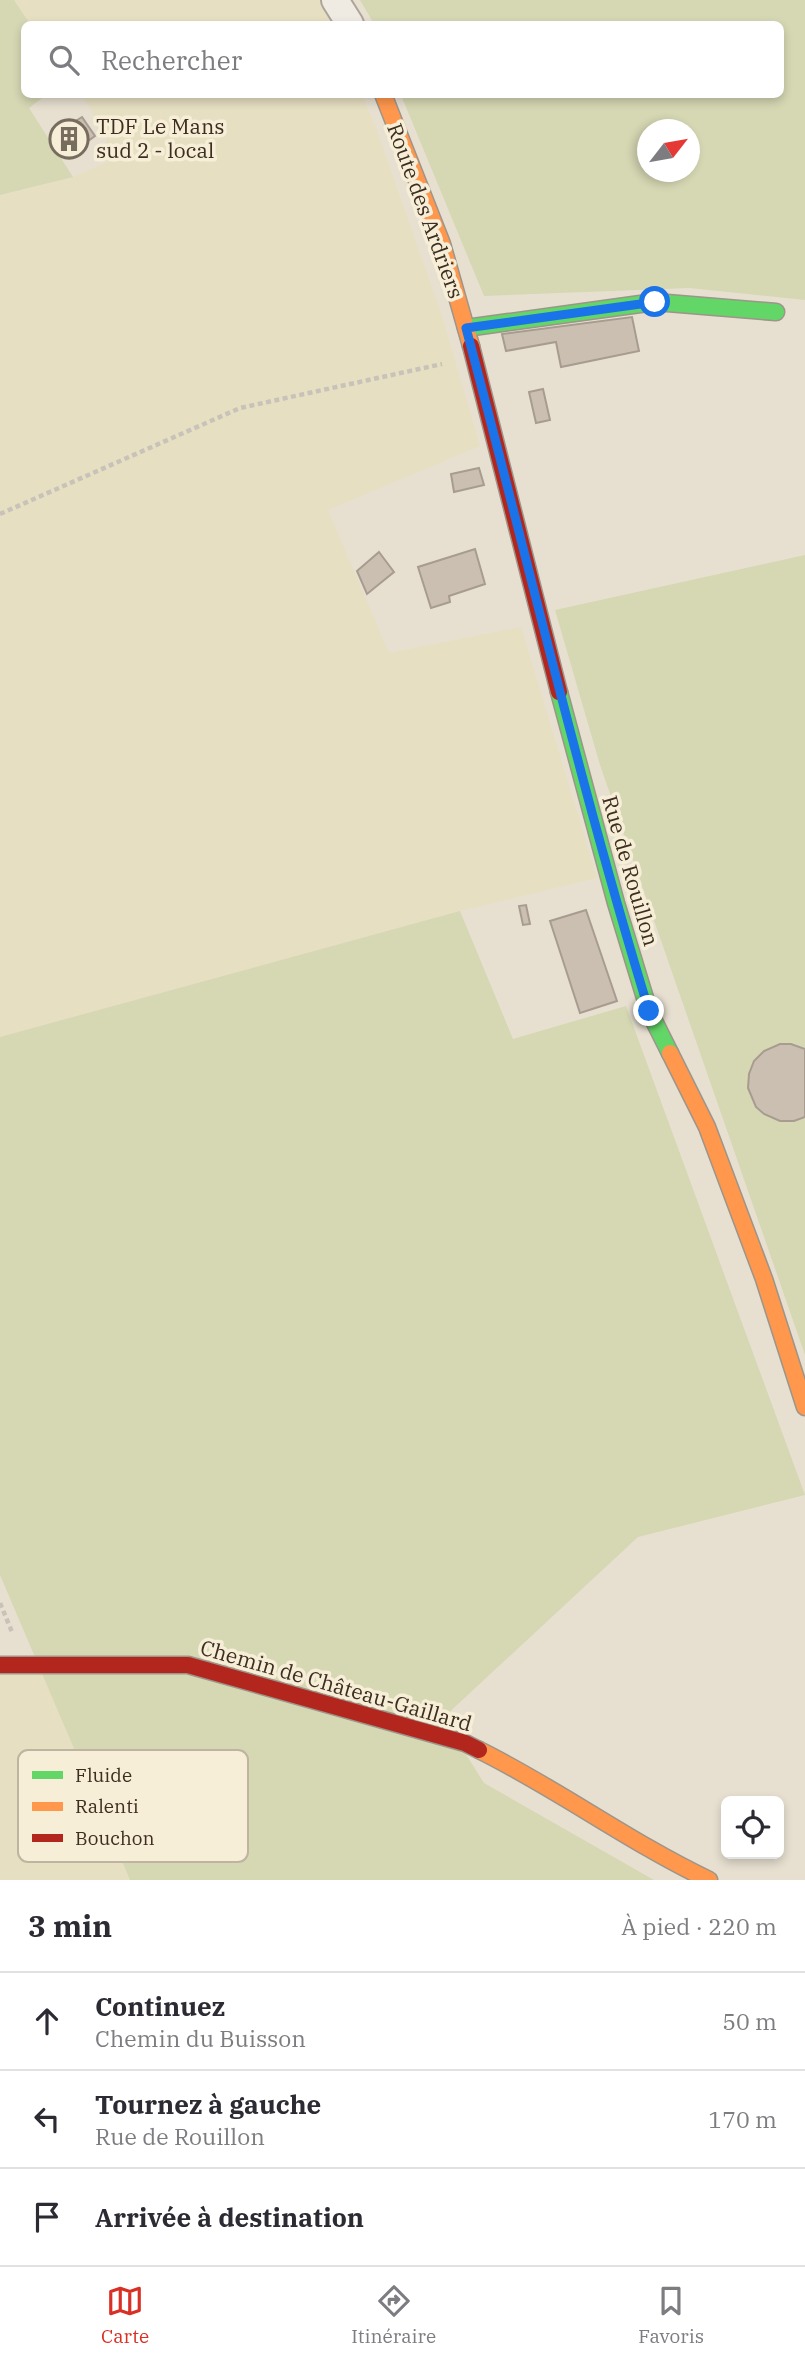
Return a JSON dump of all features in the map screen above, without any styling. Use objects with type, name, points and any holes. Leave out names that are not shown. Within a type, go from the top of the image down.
[{"type":"street","points":[[335,0],[349,21]]},
{"type":"street","name":"Route des Ardriers","points":[[385,98],[442,244],[466,328]]},
{"type":"street","points":[[466,328],[655,302],[776,312]]},
{"type":"street","name":"Rue de Rouillon","points":[[466,328],[562,705],[616,903],[649,1011],[708,1127],[764,1279],[805,1407]]},
{"type":"street","name":"Chemin de Château-Gaillard","points":[[0,1665],[188,1665],[465,1743],[514,1767],[671,1862],[709,1880]]},
{"type":"path","points":[[0,514],[240,408],[474,358]]},
{"type":"shaded area","points":[[14,0],[320,0],[330,21],[28,21]]},
{"type":"shaded area","points":[[85,98],[363,98],[442,316],[480,446],[328,510],[389,653],[521,627],[597,878],[460,911],[0,1037],[0,195],[73,177],[108,162],[106,138]]},
{"type":"shaded area","points":[[41,1669],[75,1750],[18,1750],[18,1862],[122,1862],[130,1880],[0,1880],[0,1671]]},
{"type":"green space","points":[[0,0],[14,0],[28,21],[21,21],[21,98],[42,98],[29,108],[73,177],[0,195]]},
{"type":"green space","points":[[360,0],[805,0],[805,300],[689,288],[484,296],[402,98],[784,98],[784,21],[372,21]]},
{"type":"green space","points":[[805,555],[805,1355],[600,765],[555,610]]},
{"type":"green space","points":[[460,911],[513,1039],[626,1006],[805,1495],[638,1537],[443,1718],[484,1783],[654,1880],[130,1880],[122,1862],[248,1862],[248,1750],[75,1750],[0,1575],[0,1037]]},
{"type":"building","points":[[82,117],[95,136],[88,141],[74,122]]},
{"type":"building","name":"TDF Le Mans sud 2 - local","points":[[69,123],[82,148],[69,154],[56,130]]},
{"type":"building","points":[[632,317],[639,351],[561,367],[556,342],[506,351],[502,334]]},
{"type":"building","points":[[543,389],[550,420],[536,423],[529,392]]},
{"type":"building","points":[[479,468],[484,485],[454,492],[451,474]]},
{"type":"building","points":[[475,549],[485,584],[449,596],[450,602],[431,608],[418,567]]},
{"type":"building","points":[[379,552],[394,572],[367,594],[357,571]]},
{"type":"building","points":[[526,905],[530,924],[523,925],[519,906]]},
{"type":"building","points":[[586,910],[617,1001],[580,1013],[550,921]]},
{"type":"building","points":[[780,1044],[791,1044],[805,1049],[805,1117],[794,1121],[780,1121],[764,1114],[756,1107],[748,1088],[754,1061],[764,1051]]},
{"type":"traffic: fast","points":[[466,328],[655,302],[776,312]]},
{"type":"traffic: fast","points":[[559,692],[616,903],[649,1011],[670,1053]]},
{"type":"traffic: slow","points":[[385,98],[442,244],[471,346]]},
{"type":"traffic: slow","points":[[670,1053],[707,1127],[764,1279],[805,1407]]},
{"type":"traffic: slow","points":[[479,1750],[709,1880]]},
{"type":"traffic: jam","points":[[471,346],[559,692]]},
{"type":"traffic: jam","points":[[0,1665],[188,1665],[465,1743],[479,1750]]},
{"type":"place","name":"TDF Le Mans sud 2 - local","points":[[69,139]]},
{"type":"route","points":[[649,1011],[616,903],[559,692],[466,328],[655,302]]}]
